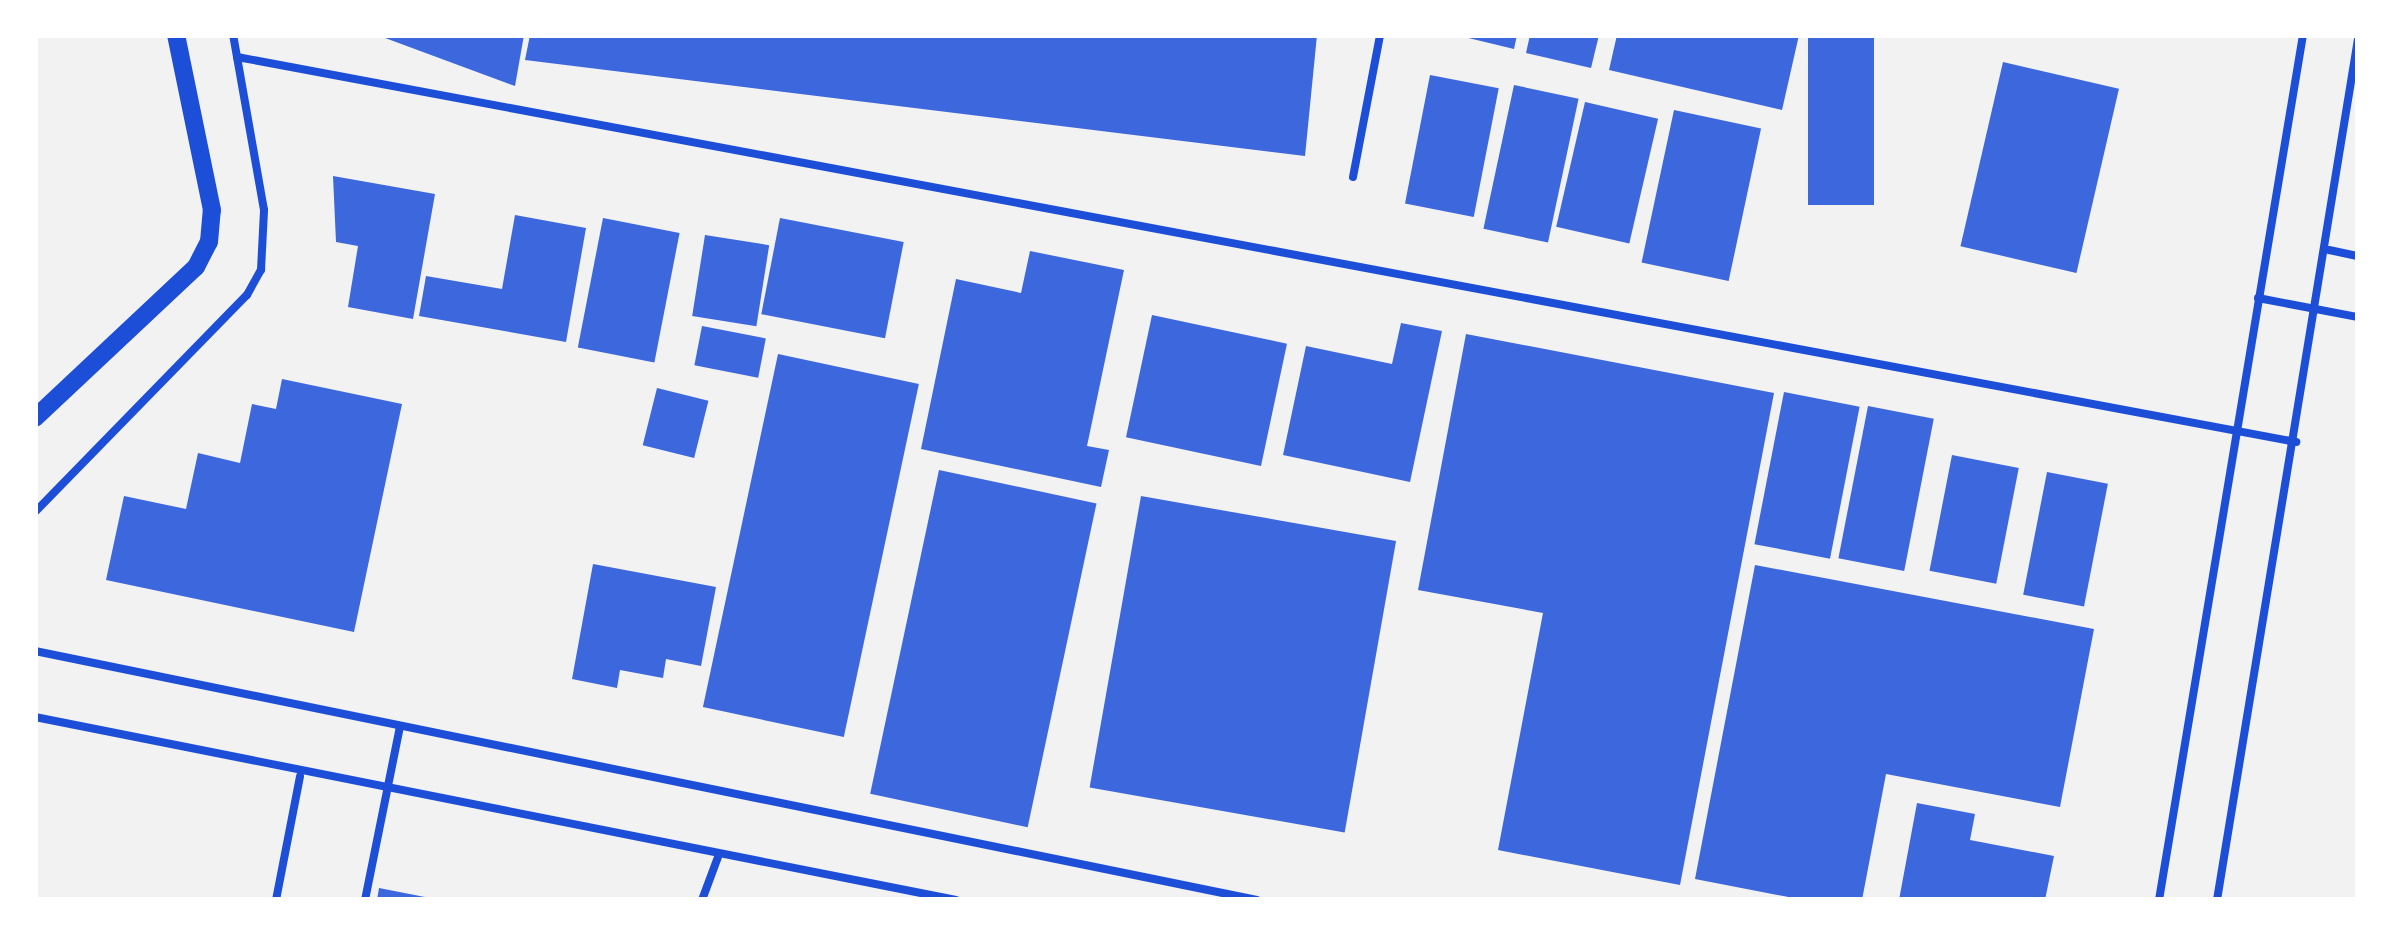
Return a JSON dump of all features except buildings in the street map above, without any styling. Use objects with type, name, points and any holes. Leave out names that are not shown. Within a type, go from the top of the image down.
[{"type":"street","points":[[35,418],[196,267],[208,242],[212,210],[176,35]]},
{"type":"lane","points":[[35,512],[248,295],[260,270],[264,210],[233,35]]},
{"type":"lane","points":[[1354,177],[1380,35]]},
{"type":"lane","points":[[2159,900],[2303,35]]},
{"type":"lane","points":[[2216,900],[2329,250],[2358,38]]},
{"type":"lane","points":[[237,56],[2296,442]]},
{"type":"lane","points":[[2329,250],[2358,256]]},
{"type":"lane","points":[[2258,298],[2358,317]]},
{"type":"lane","points":[[35,651],[1257,900]]},
{"type":"lane","points":[[35,717],[300,776],[956,900]]},
{"type":"lane","points":[[364,900],[400,726]]},
{"type":"lane","points":[[276,900],[300,776]]},
{"type":"lane","points":[[702,900],[718,857]]}]
